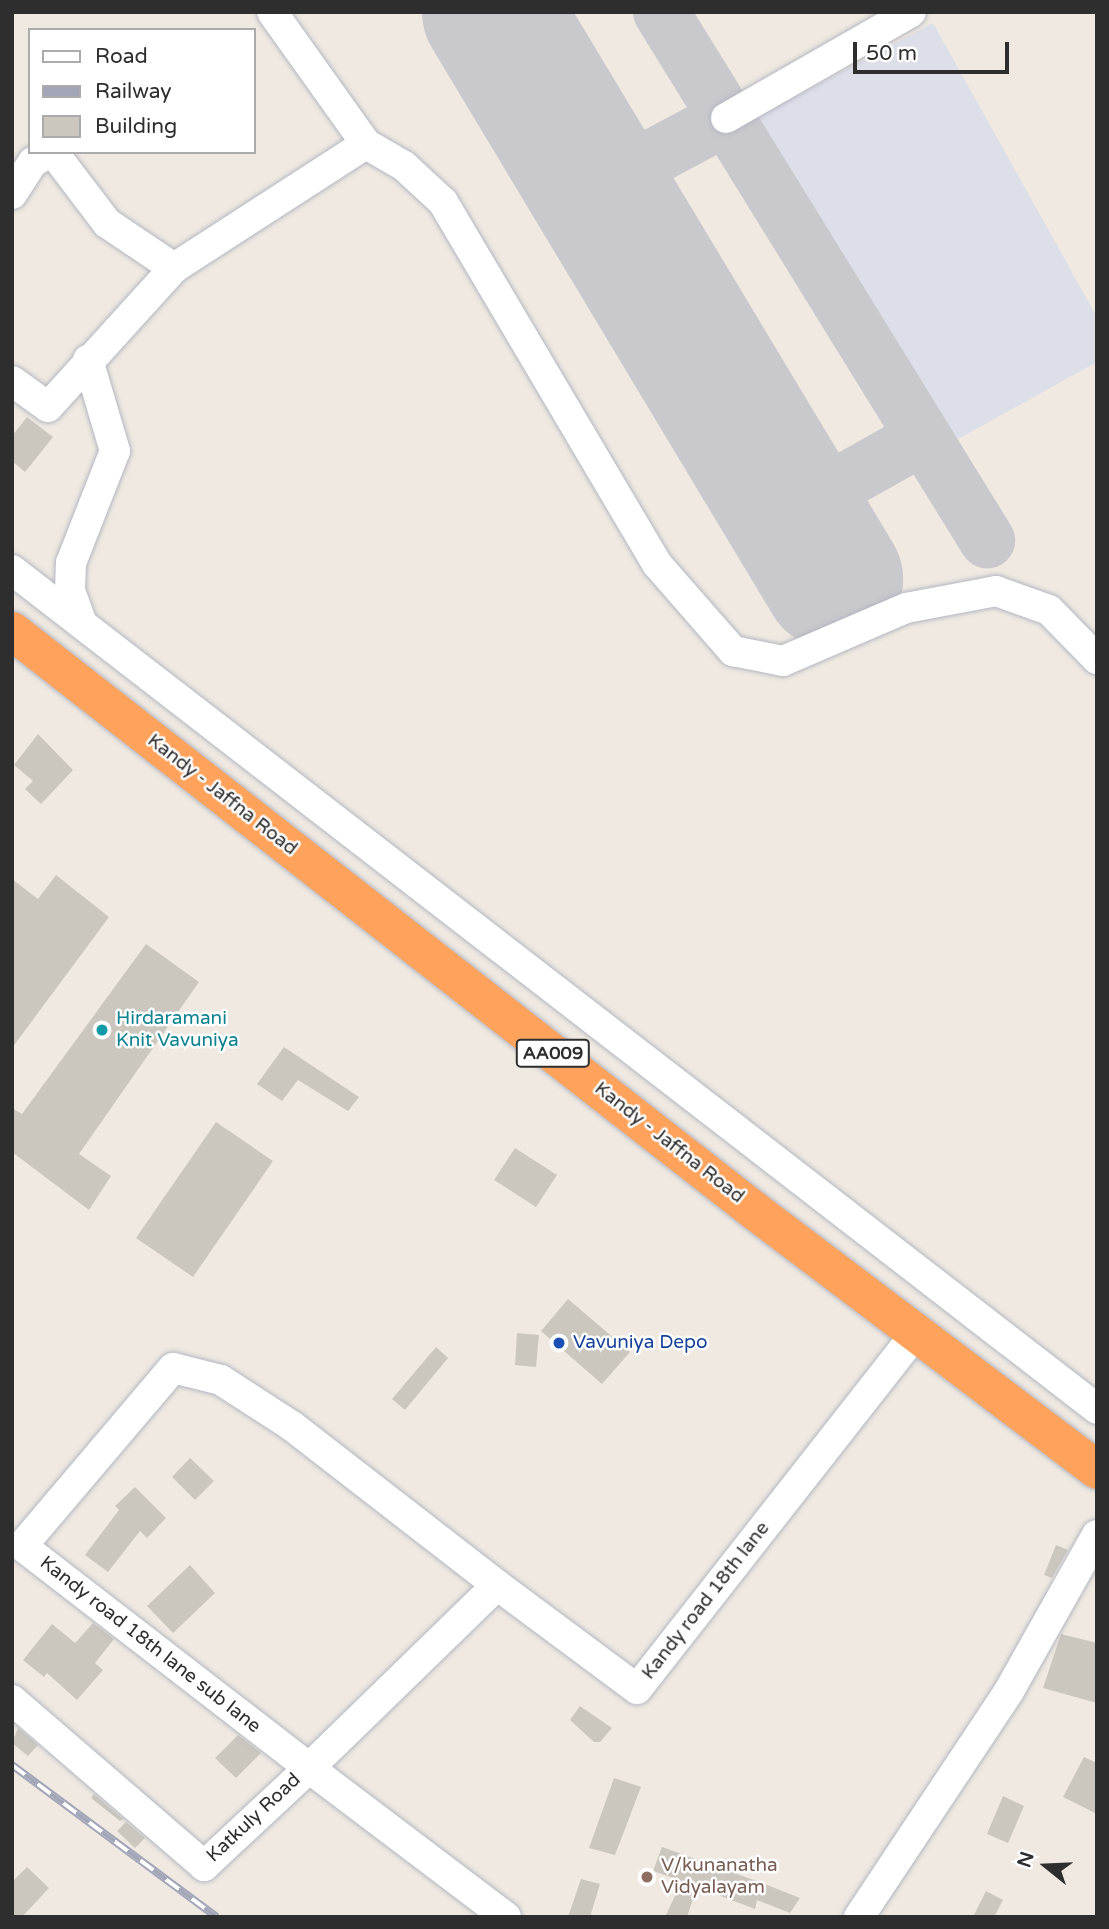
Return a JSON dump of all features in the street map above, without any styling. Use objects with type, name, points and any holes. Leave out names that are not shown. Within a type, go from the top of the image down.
[{"type":"highway","name":"Kandy - Jaffna Road","points":[[13,632],[915,1334],[1097,1471]]},
{"type":"street","points":[[272,12],[366,144],[404,166],[443,202],[657,564],[733,651],[783,661],[906,608],[996,591],[1049,610],[1097,659]]},
{"type":"street","points":[[726,118],[911,12]]},
{"type":"street","points":[[12,381],[48,407],[174,268],[366,144]]},
{"type":"street","points":[[12,194],[33,162],[47,154]]},
{"type":"street","points":[[53,154],[107,223],[174,268]]},
{"type":"street","points":[[81,621],[70,590],[71,562],[115,451],[88,360]]},
{"type":"street","points":[[12,568],[40,571],[71,562]]},
{"type":"street","points":[[12,568],[1097,1409]]},
{"type":"street","name":"Kandy road 18th lane","points":[[497,1585],[637,1689],[915,1334]]},
{"type":"street","name":"Kandy road 18th lane sub lane","points":[[309,1768],[22,1546],[173,1367],[221,1380],[292,1426],[497,1585]]},
{"type":"street","points":[[859,1917],[1009,1691],[1097,1535]]},
{"type":"street","points":[[309,1768],[497,1585]]},
{"type":"street","name":"Katkuly Road","points":[[12,1700],[204,1866],[309,1768],[506,1917]]},
{"type":"shaded area","points":[[933,23],[1097,317],[1097,362],[931,454],[733,130]]},
{"type":"building","points":[[27,417],[53,437],[25,472],[12,461],[12,436]]},
{"type":"building","points":[[38,734],[73,770],[41,804],[25,789],[33,781],[14,765]]},
{"type":"building","points":[[56,875],[109,917],[12,1048],[12,879],[38,899]]},
{"type":"building","points":[[146,944],[199,982],[79,1154],[111,1176],[89,1210],[12,1152],[12,1108],[22,1114]]},
{"type":"building","points":[[284,1047],[359,1097],[348,1111],[298,1080],[282,1101],[257,1084]]},
{"type":"building","points":[[216,1122],[273,1161],[193,1277],[136,1238]]},
{"type":"building","points":[[515,1148],[557,1175],[536,1207],[494,1180]]},
{"type":"building","points":[[568,1299],[630,1352],[602,1384],[541,1331]]},
{"type":"building","points":[[517,1333],[539,1335],[536,1367],[515,1365]]},
{"type":"building","points":[[436,1347],[448,1358],[405,1410],[392,1399]]},
{"type":"building","points":[[190,1458],[214,1481],[195,1500],[172,1477]]},
{"type":"building","points":[[135,1487],[166,1518],[147,1538],[140,1531],[108,1572],[85,1555],[119,1510],[115,1506]]},
{"type":"building","points":[[1056,1545],[1068,1550],[1052,1578],[1044,1575]]},
{"type":"building","points":[[190,1565],[215,1593],[173,1633],[147,1606]]},
{"type":"building","points":[[93,1623],[114,1639],[95,1663],[103,1670],[77,1700],[47,1673],[44,1677],[23,1660],[52,1624],[75,1643]]},
{"type":"building","points":[[1061,1634],[1097,1643],[1097,1703],[1043,1688]]},
{"type":"building","points":[[580,1706],[612,1728],[600,1742],[594,1742],[570,1720]]},
{"type":"building","points":[[18,1728],[38,1745],[28,1756],[12,1743]]},
{"type":"building","points":[[238,1735],[261,1753],[236,1778],[215,1758]]},
{"type":"building","points":[[1084,1757],[1097,1763],[1097,1814],[1063,1797]]},
{"type":"building","points":[[614,1778],[641,1787],[615,1855],[589,1848]]},
{"type":"building","points":[[94,1794],[123,1819],[120,1821],[91,1798]]},
{"type":"building","points":[[1003,1796],[1024,1806],[1008,1843],[987,1834]]},
{"type":"building","points":[[126,1822],[145,1838],[135,1848],[117,1831]]},
{"type":"building","points":[[662,1847],[800,1898],[790,1913],[757,1900],[755,1909],[697,1887],[687,1917],[665,1917],[682,1881],[653,1871]]},
{"type":"building","points":[[27,1867],[49,1888],[22,1917],[12,1917],[12,1882]]},
{"type":"building","points":[[581,1879],[600,1884],[590,1917],[568,1917]]},
{"type":"building","points":[[986,1891],[1003,1900],[994,1917],[973,1917]]},
{"type":"taxiway","points":[[661,12],[987,540]]},
{"type":"taxiway","points":[[597,187],[726,118]]},
{"type":"taxiway","points":[[792,511],[920,439]]},
{"type":"runway","points":[[492,12],[833,579]]},
{"type":"railway","points":[[12,1765],[217,1917]]},
{"type":"place","name":"Hirdaramani Knit Vavuniya","points":[[102,1030]]},
{"type":"place","name":"Vavuniya Depo","points":[[559,1343]]},
{"type":"place","name":"V/kunanatha Vidyalayam","points":[[647,1877]]}]
